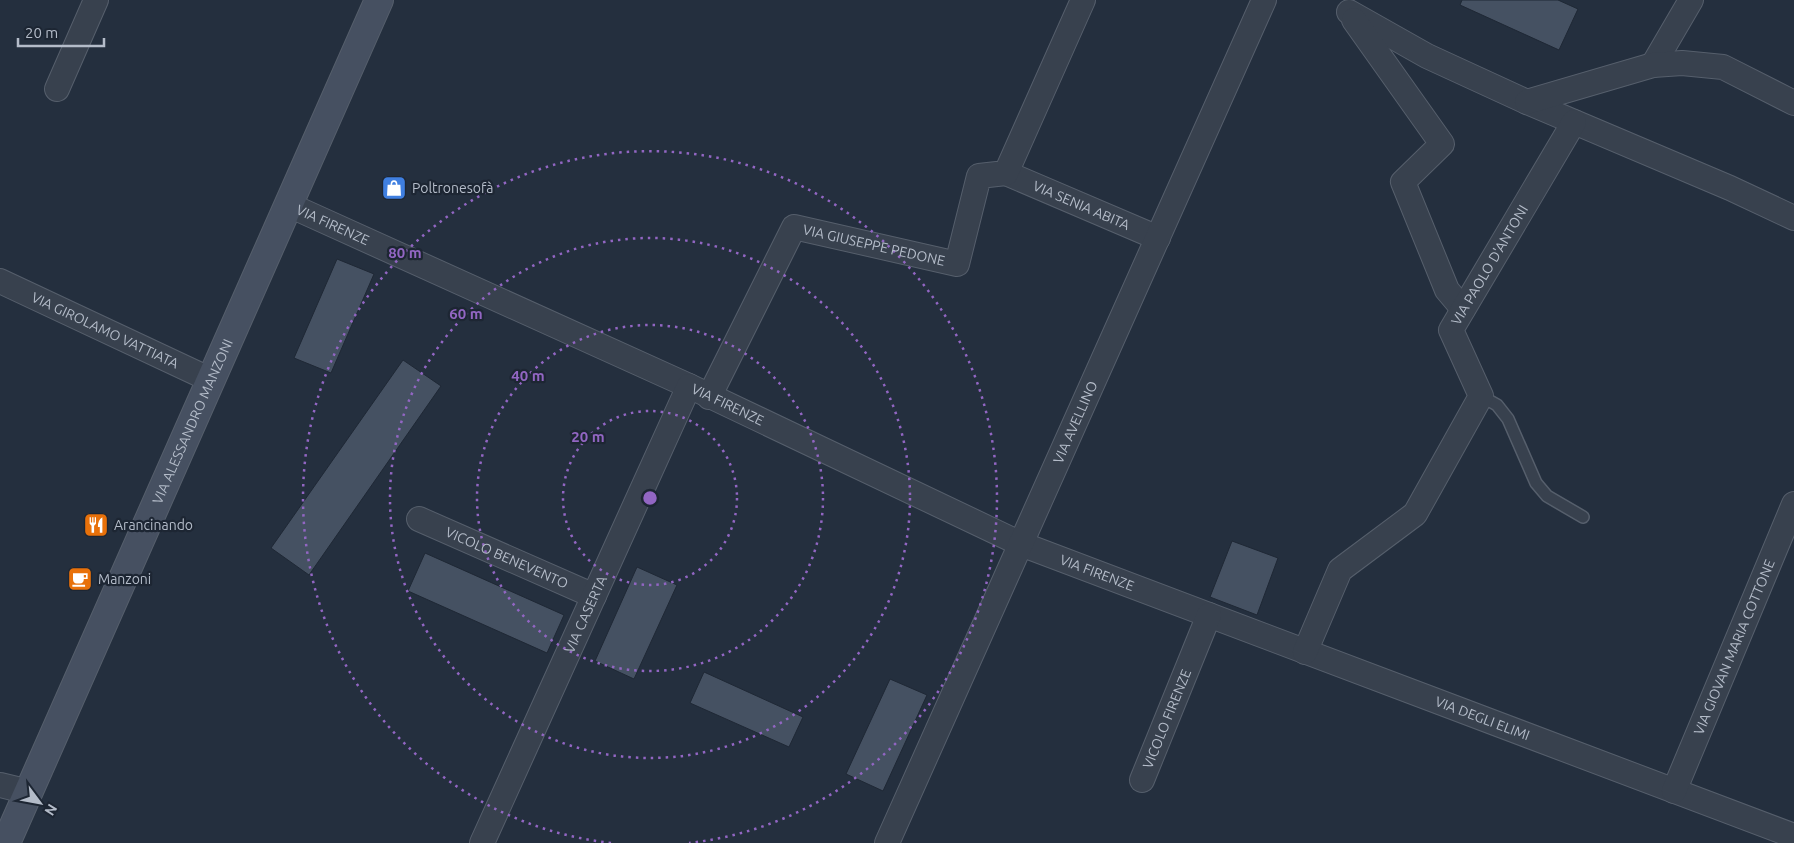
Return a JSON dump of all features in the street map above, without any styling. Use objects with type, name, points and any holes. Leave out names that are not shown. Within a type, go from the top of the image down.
[{"type":"main road","name":"VIA ALESSANDRO MANZONI","points":[[6,843],[379,0]]},
{"type":"street","points":[[57,89],[96,0]]},
{"type":"street","points":[[1006,173],[1083,0]]},
{"type":"street","name":"VIA AVELLINO","points":[[887,843],[1264,0]]},
{"type":"street","points":[[1653,65],[1691,0]]},
{"type":"street","points":[[1344,6],[1427,56],[1527,102],[1730,188],[1794,218]]},
{"type":"street","points":[[1344,6],[1442,144],[1403,182],[1446,290],[1463,309]]},
{"type":"street","points":[[1527,102],[1653,65],[1682,63],[1723,67],[1794,103]]},
{"type":"street","name":"VIA PAOLO D'ANTONI","points":[[1481,396],[1451,330],[1574,122]]},
{"type":"street","name":"VIA SENIA ABITA","points":[[1006,173],[1158,238]]},
{"type":"street","name":"VIA GIUSEPPE PEDONE","points":[[699,391],[794,227],[957,264],[979,176],[1006,173]]},
{"type":"street","name":"VIA FIRENZE","points":[[289,204],[699,391],[1021,544],[1170,601]]},
{"type":"street","name":"VIA GIROLAMO VATTIATA","points":[[0,282],[211,380]]},
{"type":"street","name":"VIA CASERTA","points":[[482,843],[594,596],[699,391]]},
{"type":"street","points":[[1305,652],[1340,570],[1415,514],[1481,396]]},
{"type":"street","name":"VIA GIOVAN MARIA COTTONE","points":[[1674,791],[1787,541],[1794,504]]},
{"type":"street","name":"VICOLO BENEVENTO","points":[[419,519],[594,596]]},
{"type":"street","name":"VIA DEGLI ELIMI","points":[[1170,601],[1794,836]]},
{"type":"street","name":"VICOLO FIRENZE","points":[[1142,780],[1209,615]]},
{"type":"street","points":[[0,785],[29,792]]},
{"type":"lane","points":[[1481,396],[1497,405],[1508,419],[1536,483],[1547,496],[1583,517]]},
{"type":"building","points":[[1462,0],[1558,0],[1578,9],[1559,50],[1460,5]]},
{"type":"building","points":[[337,259],[374,274],[331,373],[294,358]]},
{"type":"building","points":[[403,360],[441,386],[309,575],[271,548]]},
{"type":"building","points":[[1232,541],[1278,558],[1257,615],[1210,597]]},
{"type":"building","points":[[425,553],[564,615],[547,653],[408,591]]},
{"type":"building","points":[[637,567],[677,585],[634,679],[595,661]]},
{"type":"building","points":[[704,672],[803,717],[789,747],[690,703]]},
{"type":"building","points":[[890,679],[927,695],[883,791],[846,774]]},
{"type":"place","name":"Poltronesofà","points":[[394,188]]},
{"type":"place","name":"Arancinando","points":[[96,525]]},
{"type":"place","name":"Manzoni","points":[[80,579]]}]
